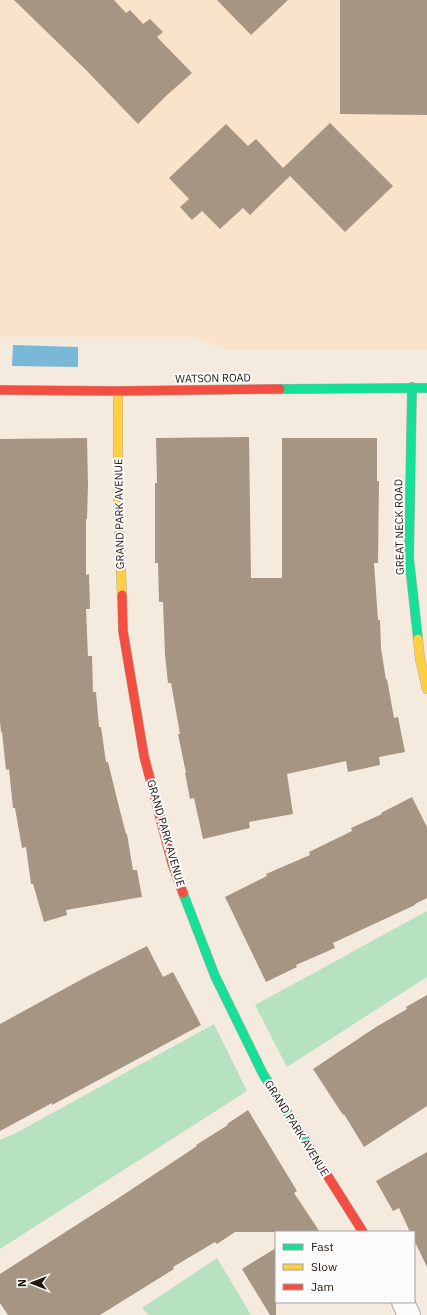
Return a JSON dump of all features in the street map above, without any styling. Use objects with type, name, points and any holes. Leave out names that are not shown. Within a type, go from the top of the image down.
[{"type":"street","name":"GREAT NECK ROAD","points":[[412,388],[409,558],[420,659],[427,689]]},
{"type":"street","name":"WATSON ROAD","points":[[0,390],[118,391],[427,388]]},
{"type":"street","name":"GRAND PARK AVENUE","points":[[118,391],[118,499],[123,631],[144,756],[172,863],[215,976],[263,1074],[362,1231]]},
{"type":"street","points":[[403,1303],[409,1315]]},
{"type":"shaded area","points":[[0,0],[427,0],[427,350],[228,350],[194,337],[0,337]]},
{"type":"green space","points":[[427,911],[427,977],[287,1067],[255,1005]]},
{"type":"green space","points":[[214,1024],[247,1091],[0,1249],[0,1140],[16,1133]]},
{"type":"green space","points":[[217,1258],[251,1315],[149,1315],[142,1308]]},
{"type":"water","points":[[13,345],[78,347],[78,367],[12,366]]},
{"type":"building","points":[[14,0],[114,0],[126,13],[130,10],[143,24],[150,19],[163,32],[157,37],[192,73],[138,124],[86,70]]},
{"type":"building","points":[[217,0],[288,0],[251,35]]},
{"type":"building","points":[[340,0],[427,0],[427,115],[340,114]]},
{"type":"building","points":[[330,123],[393,186],[345,232],[290,176],[250,215],[243,208],[220,229],[202,211],[192,220],[180,207],[189,199],[169,178],[226,124],[248,146],[256,139],[283,168]]},
{"type":"building","points":[[249,437],[251,578],[282,578],[282,438],[377,438],[377,481],[379,481],[378,563],[374,563],[378,620],[380,620],[381,648],[386,680],[387,679],[394,718],[398,717],[405,752],[379,757],[380,765],[348,772],[346,761],[287,774],[293,814],[249,822],[250,828],[203,839],[194,798],[190,799],[178,734],[180,734],[171,683],[168,683],[165,655],[163,602],[159,602],[158,563],[155,563],[155,483],[157,483],[156,438]]},
{"type":"building","points":[[87,438],[88,484],[86,519],[86,575],[89,574],[90,609],[86,609],[88,656],[92,656],[93,692],[96,692],[99,727],[101,727],[106,762],[108,762],[127,834],[133,870],[137,870],[142,897],[66,910],[67,915],[44,922],[33,884],[31,884],[26,847],[22,848],[15,808],[13,808],[9,769],[6,770],[1,732],[0,439]]},
{"type":"building","points":[[412,797],[427,827],[427,898],[333,943],[335,948],[296,965],[297,967],[266,982],[225,897],[267,876],[266,874],[310,855],[309,852],[352,831],[351,828],[382,814],[381,813]]},
{"type":"building","points":[[147,946],[163,977],[173,972],[201,1025],[52,1105],[52,1103],[0,1131],[0,1024],[86,977]]},
{"type":"building","points":[[427,995],[427,1106],[364,1147],[344,1114],[343,1115],[313,1069],[376,1027],[407,1009],[406,1007]]},
{"type":"building","points":[[248,1110],[297,1191],[294,1193],[319,1231],[235,1232],[217,1244],[215,1242],[173,1267],[174,1269],[100,1315],[8,1315],[0,1303],[0,1274],[117,1199],[228,1125],[227,1124]]},
{"type":"building","points":[[427,1152],[427,1267],[415,1242],[415,1231],[410,1231],[399,1208],[393,1211],[376,1181]]},
{"type":"building","points":[[275,1249],[276,1315],[270,1315],[242,1269]]},
{"type":"traffic: fast","points":[[412,387],[409,558],[418,639]]},
{"type":"traffic: fast","points":[[280,389],[427,388]]},
{"type":"traffic: fast","points":[[183,893],[215,976],[263,1074],[310,1148]]},
{"type":"traffic: slow","points":[[118,391],[118,499],[122,595]]},
{"type":"traffic: slow","points":[[418,639],[420,659],[427,689]]},
{"type":"traffic: jam","points":[[0,390],[118,391],[280,389]]},
{"type":"traffic: jam","points":[[122,595],[123,631],[144,756],[172,863],[183,893]]},
{"type":"traffic: jam","points":[[310,1148],[362,1231]]}]
